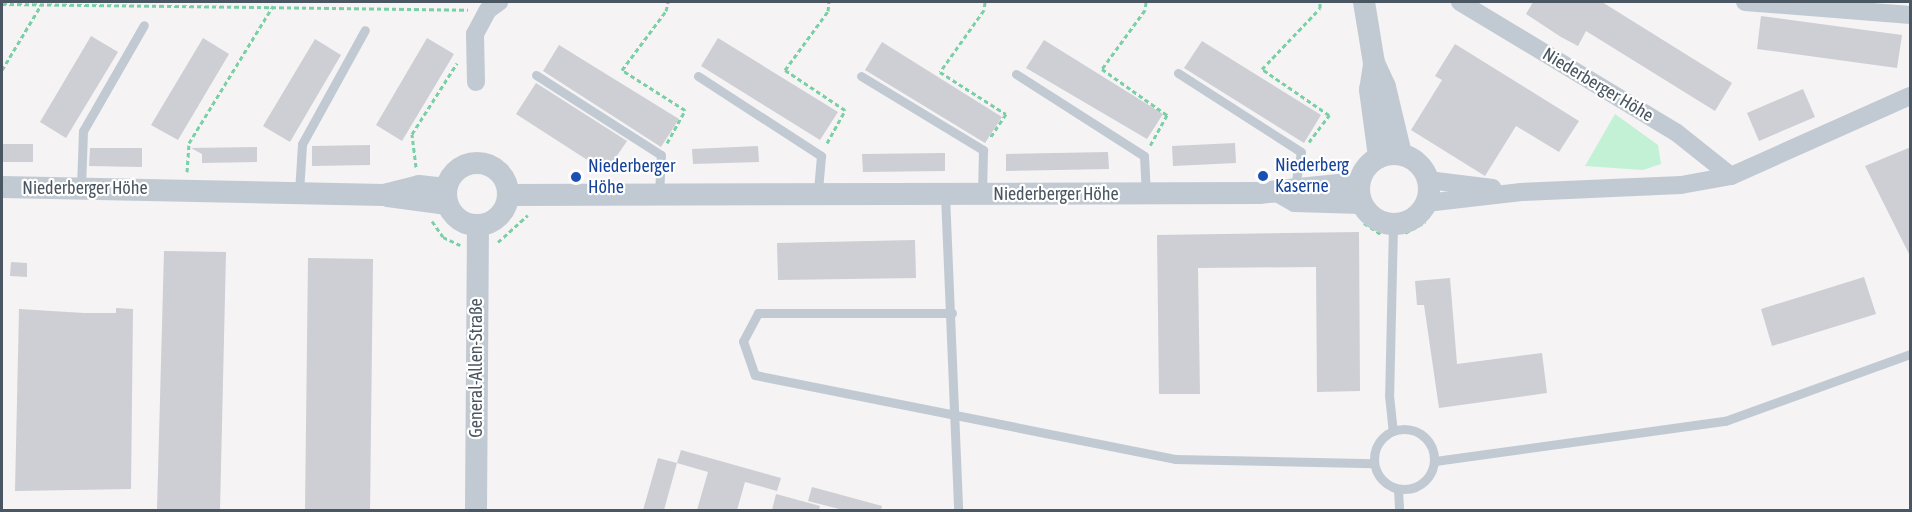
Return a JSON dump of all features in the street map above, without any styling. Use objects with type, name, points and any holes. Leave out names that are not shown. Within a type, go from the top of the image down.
[{"type":"street","points":[[1364,2],[1374,63],[1385,87],[1390,155]]},
{"type":"street","name":"Niederberger Höhe","points":[[1460,2],[1677,133],[1731,176]]},
{"type":"street","points":[[1745,2],[1911,15]]},
{"type":"street","points":[[476,82],[475,34],[496,4]]},
{"type":"street","points":[[1426,203],[1521,192],[1681,185],[1731,176],[1911,96]]},
{"type":"street","points":[[1390,155],[1419,164],[1428,180],[1426,203],[1413,218],[1393,225],[1376,219],[1360,193],[1364,169],[1390,155]]},
{"type":"street","points":[[480,164],[496,171],[508,195],[501,213],[478,236],[459,220],[447,196],[455,172],[480,164]]},
{"type":"street","points":[[1428,180],[1521,192]]},
{"type":"street","name":"Niederberger Höhe","points":[[2,187],[447,196]]},
{"type":"street","name":"Niederberger Höhe","points":[[508,195],[982,195],[1288,189],[1295,201],[1360,193]]},
{"type":"street","name":"General-Allen-Straße","points":[[476,510],[478,236]]},
{"type":"lane","points":[[81,188],[83,131],[144,25]]},
{"type":"lane","points":[[299,192],[302,144],[365,30]]},
{"type":"lane","points":[[1178,73],[1301,152],[1288,189]]},
{"type":"lane","points":[[1016,74],[1144,156],[1146,193]]},
{"type":"lane","points":[[536,75],[661,155],[659,195]]},
{"type":"lane","points":[[698,76],[821,156],[818,195]]},
{"type":"lane","points":[[861,76],[983,150],[982,195]]},
{"type":"lane","points":[[945,195],[956,414],[957,510]]},
{"type":"lane","points":[[1393,225],[1389,395],[1393,430]]},
{"type":"lane","points":[[952,312],[758,314],[743,341],[755,375],[1175,459],[1374,463]]},
{"type":"lane","points":[[1435,461],[1725,422],[1911,354]]},
{"type":"lane","points":[[1409,429],[1425,437],[1435,461],[1427,480],[1415,488],[1398,489],[1387,484],[1374,463],[1379,441],[1393,430],[1409,429]]},
{"type":"lane","points":[[1398,489],[1399,510]]},
{"type":"path","points":[[661,155],[685,110],[622,70],[666,11],[668,2]]},
{"type":"path","points":[[821,156],[844,110],[785,70],[828,11],[829,2]]},
{"type":"path","points":[[983,150],[1006,114],[940,72],[984,10],[985,2]]},
{"type":"path","points":[[1144,156],[1167,115],[1102,69],[1145,10],[1146,2]]},
{"type":"path","points":[[1301,152],[1329,115],[1262,69],[1320,8],[1320,2]]},
{"type":"path","points":[[2,4],[273,6],[496,4]]},
{"type":"path","points":[[2,70],[41,4]]},
{"type":"path","points":[[186,189],[189,143],[273,6]]},
{"type":"path","points":[[475,34],[412,135],[420,194],[443,237],[453,244],[478,236],[495,245],[532,212]]},
{"type":"green space","points":[[1615,114],[1658,145],[1661,164],[1643,170],[1585,166]]},
{"type":"building","points":[[1533,2],[1602,2],[1732,83],[1715,111],[1586,31],[1578,46],[1561,37],[1526,14]]},
{"type":"building","points":[[1761,16],[1902,35],[1897,68],[1757,49]]},
{"type":"building","points":[[91,36],[118,52],[66,138],[40,122]]},
{"type":"building","points":[[203,38],[229,54],[178,140],[151,125]]},
{"type":"building","points":[[427,38],[454,54],[402,141],[376,125]]},
{"type":"building","points":[[718,38],[838,112],[820,140],[701,66]]},
{"type":"building","points":[[315,39],[341,55],[290,142],[263,126]]},
{"type":"building","points":[[1044,40],[1163,114],[1147,139],[1026,68]]},
{"type":"building","points":[[1202,41],[1321,115],[1304,143],[1184,68]]},
{"type":"building","points":[[882,42],[1002,117],[985,143],[865,70]]},
{"type":"building","points":[[1455,44],[1579,121],[1559,152],[1516,126],[1485,176],[1411,130],[1442,80],[1435,76]]},
{"type":"building","points":[[559,45],[679,119],[661,147],[543,71]]},
{"type":"building","points":[[536,83],[627,141],[606,172],[516,114]]},
{"type":"building","points":[[1803,89],[1815,117],[1759,141],[1747,113]]},
{"type":"building","points":[[1235,143],[1236,163],[1173,166],[1172,146]]},
{"type":"building","points":[[2,144],[33,144],[33,162],[2,162]]},
{"type":"building","points":[[370,145],[370,165],[312,166],[312,146]]},
{"type":"building","points":[[758,146],[759,162],[693,164],[692,149]]},
{"type":"building","points":[[257,147],[257,162],[202,163],[202,154],[191,148]]},
{"type":"building","points":[[1911,147],[1911,258],[1865,166]]},
{"type":"building","points":[[90,148],[142,148],[142,167],[89,166]]},
{"type":"building","points":[[1108,152],[1109,169],[1006,171],[1006,154]]},
{"type":"building","points":[[945,153],[945,171],[863,172],[862,154]]},
{"type":"building","points":[[1359,232],[1360,391],[1317,392],[1316,267],[1198,268],[1200,394],[1159,394],[1157,235]]},
{"type":"building","points":[[915,240],[916,278],[778,280],[777,243]]},
{"type":"building","points":[[164,251],[226,252],[220,510],[157,510]]},
{"type":"building","points":[[308,258],[373,259],[370,510],[305,510]]},
{"type":"building","points":[[11,262],[27,263],[27,277],[10,276]]},
{"type":"building","points":[[1864,277],[1876,314],[1772,346],[1761,309]]},
{"type":"building","points":[[1450,278],[1457,364],[1542,353],[1547,393],[1439,408],[1424,305],[1417,305],[1415,281]]},
{"type":"building","points":[[116,308],[133,309],[131,489],[15,491],[19,309],[116,313]]},
{"type":"building","points":[[681,450],[781,478],[777,491],[745,482],[737,510],[697,510],[708,472],[677,463]]},
{"type":"building","points":[[658,458],[677,463],[664,510],[643,510]]},
{"type":"building","points":[[812,487],[882,506],[881,510],[843,510],[808,501]]},
{"type":"building","points":[[776,494],[820,506],[819,510],[772,510]]},
{"type":"place","name":"Niederberg Kaserne","points":[[1263,176]]},
{"type":"place","name":"Niederberger Höhe","points":[[576,177]]}]
